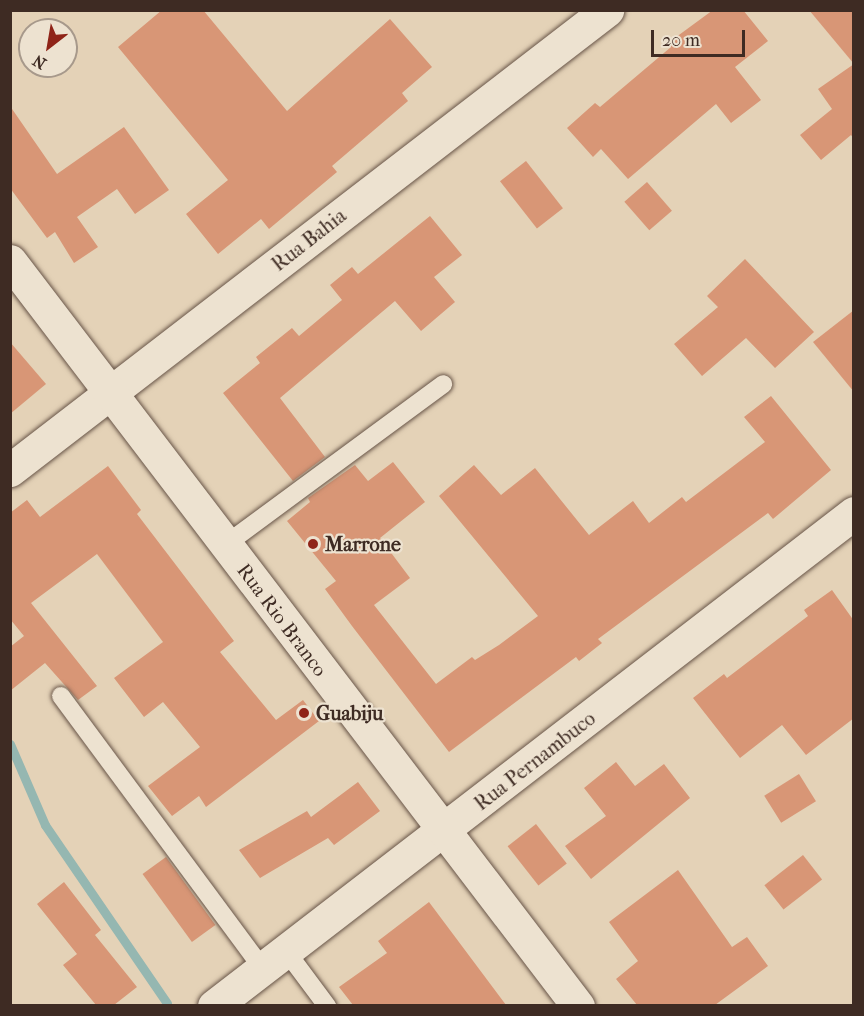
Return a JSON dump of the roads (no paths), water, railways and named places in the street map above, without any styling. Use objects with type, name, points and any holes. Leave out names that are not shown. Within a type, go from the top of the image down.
[{"type":"street","name":"Rua Bahia","points":[[10,470],[607,10]]},
{"type":"street","name":"Rua Rio Branco","points":[[10,261],[443,832],[578,1005]]},
{"type":"street","name":"Rua Pernambuco","points":[[214,1005],[443,832],[854,513]]},
{"type":"lane","points":[[225,545],[443,384]]},
{"type":"lane","points":[[61,696],[274,960],[327,1005]]},
{"type":"waterway","points":[[10,744],[45,825],[167,1003]]},
{"type":"place","name":"Marrone","points":[[313,544]]},
{"type":"place","name":"Guabiju","points":[[304,713]]}]
